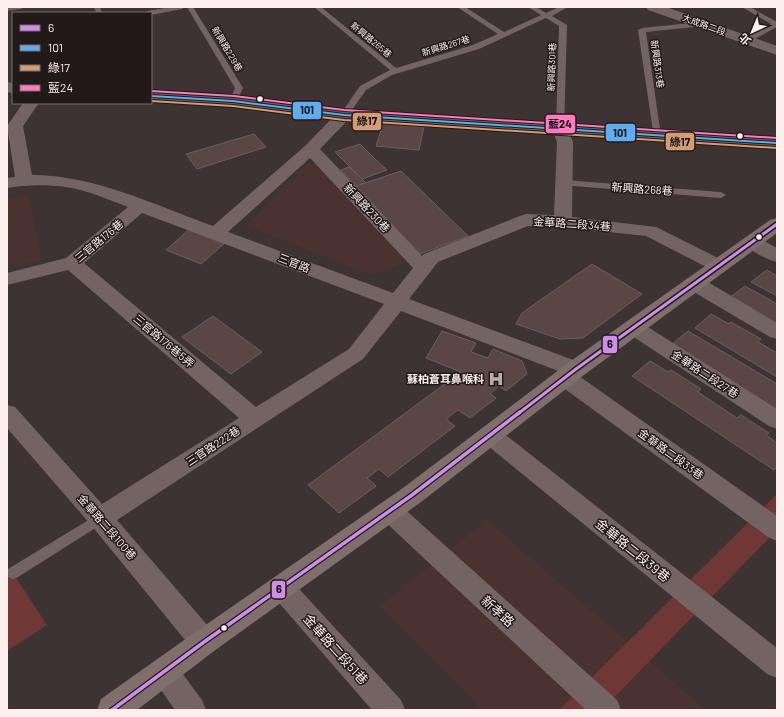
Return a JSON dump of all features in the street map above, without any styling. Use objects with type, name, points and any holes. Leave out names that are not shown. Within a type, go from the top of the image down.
[{"type":"main road","points":[[112,710],[204,642],[390,511],[633,327],[777,224]]},
{"type":"street","name":"大成路二段","points":[[654,7],[777,51]]},
{"type":"street","points":[[152,96],[233,101],[344,115],[777,144]]},
{"type":"street","points":[[16,181],[15,126],[30,104]]},
{"type":"street","points":[[216,233],[311,149],[344,115]]},
{"type":"street","points":[[560,129],[565,142],[563,221]]},
{"type":"street","name":"新興路230巷","points":[[311,149],[423,268]]},
{"type":"street","name":"三官路","points":[[16,181],[65,182],[90,187],[398,302],[571,373]]},
{"type":"street","name":"三官路176巷","points":[[7,279],[72,264],[141,205]]},
{"type":"street","name":"金華路二段34巷","points":[[398,302],[431,258],[526,220],[563,221],[650,231],[719,266]]},
{"type":"street","points":[[752,242],[777,256]]},
{"type":"street","name":"三官路176巷5弄","points":[[72,264],[255,419]]},
{"type":"street","points":[[694,282],[777,332]]},
{"type":"street","name":"三官路222巷","points":[[100,518],[356,354],[398,302]]},
{"type":"street","name":"金華路二段27巷","points":[[633,327],[777,420]]},
{"type":"street","name":"金華路二段33巷","points":[[571,373],[777,530]]},
{"type":"street","name":"金華路二段100巷","points":[[7,413],[100,518],[204,642]]},
{"type":"street","name":"金華路二段39巷","points":[[490,435],[777,665]]},
{"type":"street","name":"新孝路","points":[[390,511],[607,710]]},
{"type":"street","name":"金華路二段51巷","points":[[282,588],[391,710]]},
{"type":"street","points":[[164,671],[192,710]]},
{"type":"lane","points":[[7,9],[21,7]]},
{"type":"lane","points":[[152,12],[182,7]]},
{"type":"lane","name":"新興路229巷","points":[[190,7],[239,88],[233,101]]},
{"type":"lane","name":"新興路265巷","points":[[317,7],[395,71]]},
{"type":"lane","points":[[460,7],[504,35]]},
{"type":"lane","points":[[531,7],[546,16]]},
{"type":"lane","name":"新興路267巷","points":[[344,115],[363,88],[395,71],[476,47],[565,7]]},
{"type":"lane","points":[[745,7],[776,24]]},
{"type":"lane","name":"新興路301巷","points":[[546,16],[563,26],[560,129]]},
{"type":"lane","name":"新興路313巷","points":[[657,136],[642,30],[701,24]]},
{"type":"lane","points":[[746,40],[776,24]]},
{"type":"lane","name":"新興路268巷","points":[[564,183],[721,195]]},
{"type":"lane","name":"三官路222巷","points":[[13,573],[100,518]]},
{"type":"shaded area","points":[[320,162],[406,262],[372,275],[246,226],[307,164]]},
{"type":"shaded area","points":[[28,194],[42,260],[7,268],[7,199]]},
{"type":"shaded area","points":[[777,494],[777,530],[602,710],[559,710]]},
{"type":"shaded area","points":[[487,520],[706,710],[482,710],[380,606]]},
{"type":"shaded area","points":[[7,568],[13,573],[47,625],[7,651]]},
{"type":"building","points":[[383,124],[424,127],[419,150],[376,146]]},
{"type":"building","points":[[254,134],[266,147],[197,169],[186,154]]},
{"type":"building","points":[[360,144],[387,170],[362,179],[335,152]]},
{"type":"building","points":[[349,167],[366,183],[356,186],[341,170]]},
{"type":"building","points":[[401,171],[468,236],[420,254],[356,186]]},
{"type":"building","points":[[191,228],[226,242],[201,264],[166,250]]},
{"type":"building","points":[[592,264],[642,294],[583,338],[560,339],[516,324],[522,313]]},
{"type":"building","points":[[767,270],[777,276],[777,296],[751,282]]},
{"type":"building","points":[[745,286],[777,304],[777,325],[729,298]]},
{"type":"building","points":[[711,314],[729,324],[731,322],[761,339],[758,342],[777,353],[777,377],[695,328]]},
{"type":"building","points":[[213,316],[262,352],[231,374],[182,337]]},
{"type":"building","points":[[442,331],[476,343],[471,352],[488,358],[493,349],[522,361],[527,374],[506,391],[499,386],[490,394],[496,398],[470,418],[458,410],[446,419],[455,426],[388,477],[379,469],[367,478],[376,486],[339,513],[308,485],[461,372],[426,358]]},
{"type":"building","points":[[688,331],[777,384],[777,415],[671,345]]},
{"type":"building","points":[[650,361],[668,372],[671,370],[701,389],[698,392],[737,418],[741,415],[769,433],[766,435],[777,443],[777,467],[774,470],[632,376]]},
{"type":"transit line","name":"藍24","points":[[152,91],[234,96],[344,110],[777,138]]},
{"type":"transit line","name":"101","points":[[152,96],[233,101],[344,115],[777,143]]},
{"type":"transit line","name":"綠17","points":[[152,101],[233,106],[344,120],[777,148]]},
{"type":"transit line","name":"6","points":[[112,710],[204,642],[412,495],[576,369],[777,224]]},
{"type":"place","name":"蘇柏蒼耳鼻喉科","points":[[496,379]]}]
